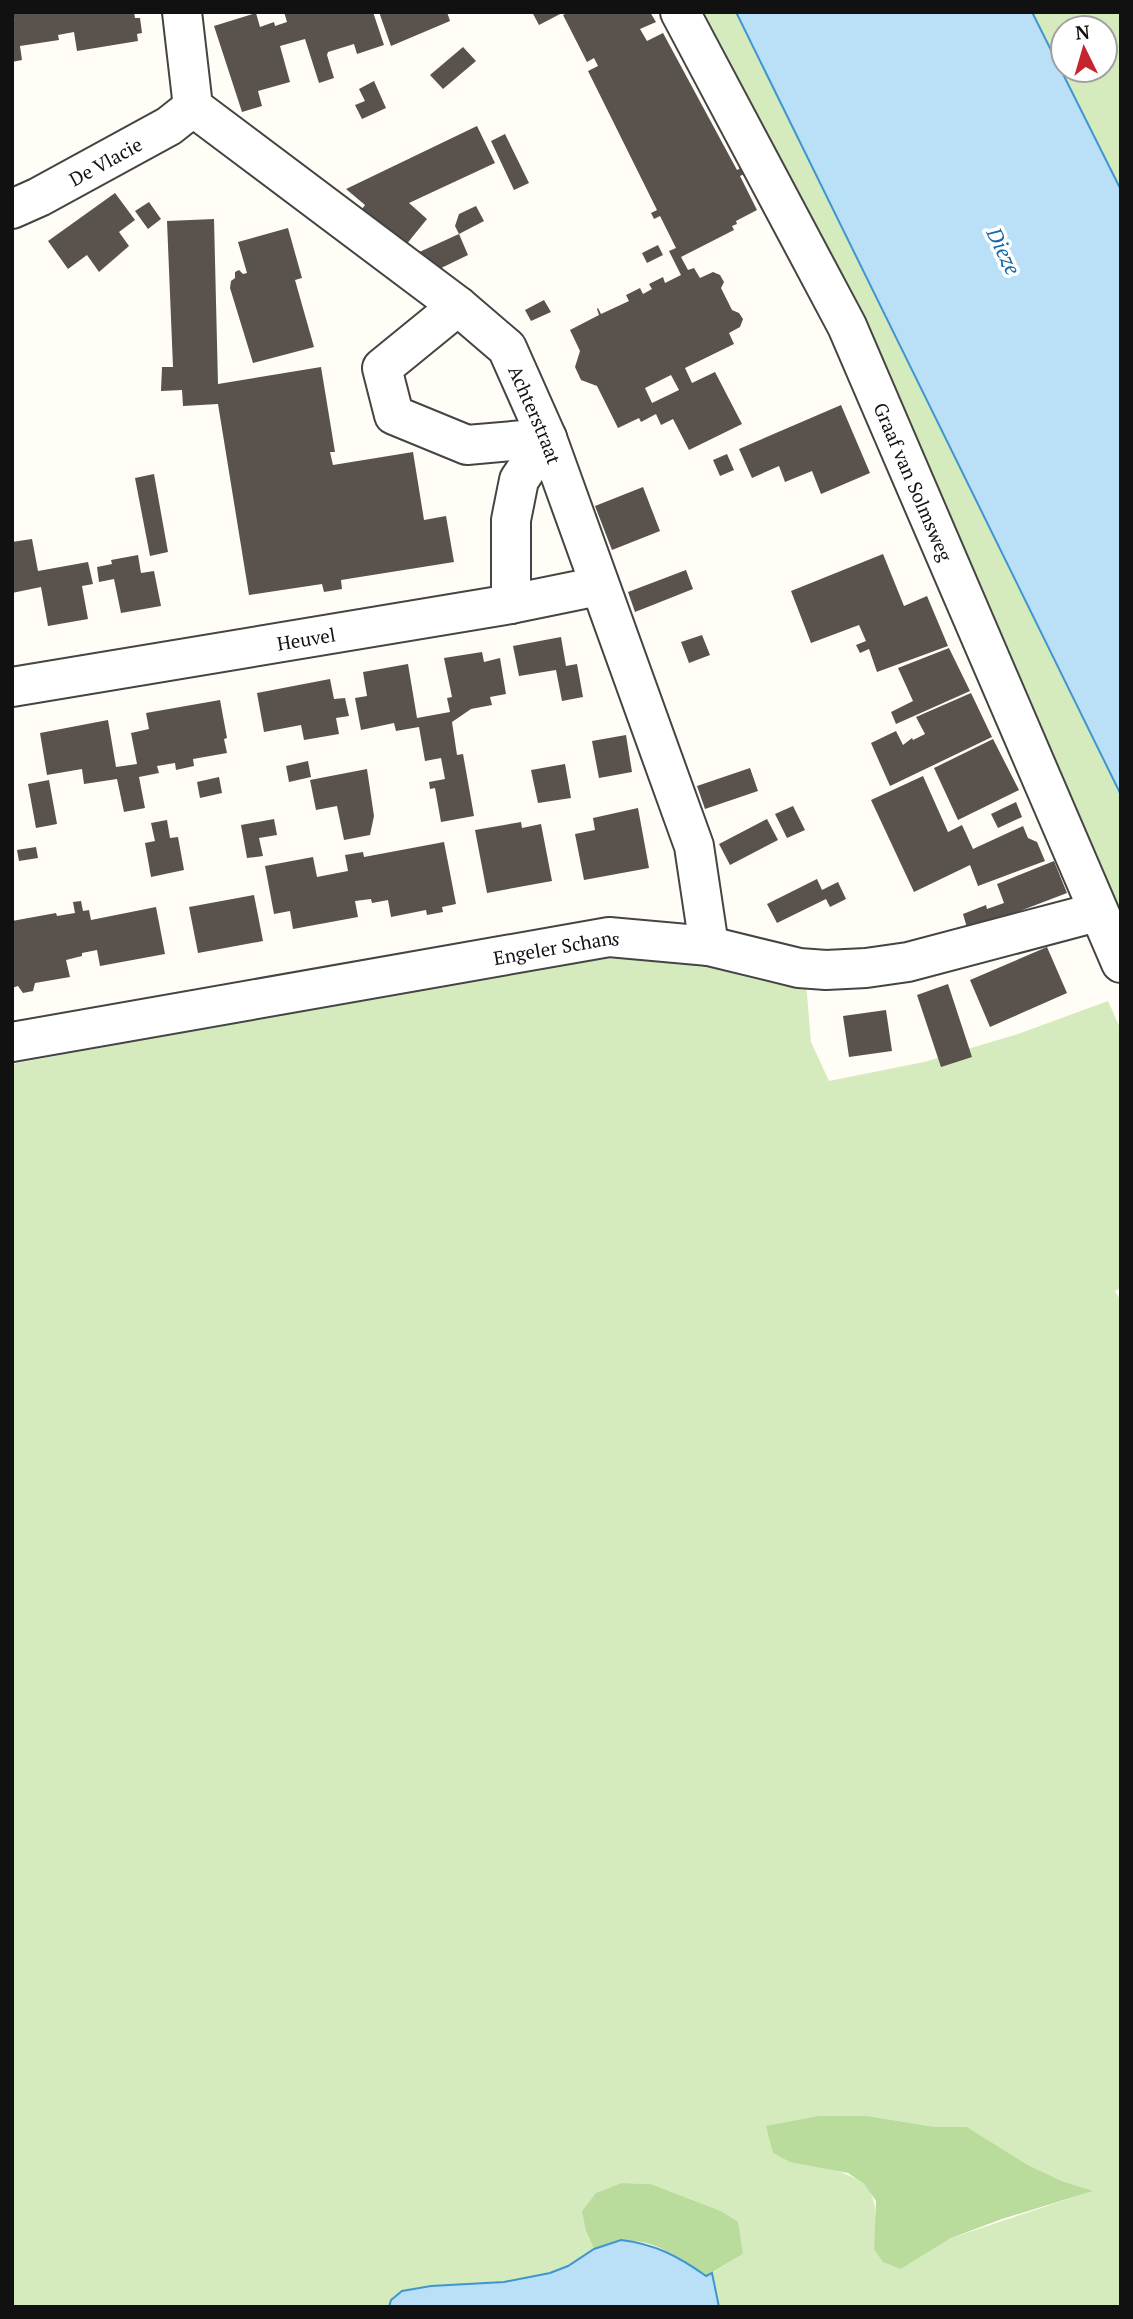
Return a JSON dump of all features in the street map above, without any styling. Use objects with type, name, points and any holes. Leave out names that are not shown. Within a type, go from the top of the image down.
[{"type":"street","points":[[182,12],[194,107]]},
{"type":"street","name":"Graaf van Solmsweg","points":[[680,12],[847,326],[1121,963]]},
{"type":"street","name":"De Vlacie","points":[[12,209],[169,126],[194,107]]},
{"type":"street","name":"Achterstraat","points":[[194,107],[458,306],[507,348],[547,438],[694,846],[709,946]]},
{"type":"street","points":[[458,306],[382,368],[394,415],[467,445],[547,438]]},
{"type":"street","points":[[511,604],[510,520],[519,480],[547,438]]},
{"type":"street","name":"Heuvel","points":[[12,687],[511,604],[599,586]]},
{"type":"street","name":"Engeler Schans","points":[[12,1042],[609,937],[709,946],[799,968],[866,968],[908,962],[1097,912]]},
{"type":"green space","points":[[701,12],[736,12],[1121,795],[1121,944],[806,227],[722,49]]},
{"type":"green space","points":[[1032,12],[1121,12],[1121,190],[1068,84],[1119,84],[1119,14],[1049,14],[1049,46]]},
{"type":"green space","points":[[698,955],[806,982],[811,1042],[829,1081],[924,1062],[1018,1034],[1108,1001],[1121,1030],[1121,1288],[1115,1291],[1121,1301],[1121,2307],[719,2307],[712,2273],[743,2254],[721,2211],[651,2184],[622,2183],[586,2231],[594,2249],[568,2266],[550,2273],[504,2282],[431,2286],[391,2300],[389,2307],[12,2307],[12,1064],[582,959]],"holes":[[[868,2116],[935,2127],[967,2127],[1028,2165],[1092,2191],[951,2238],[901,2269],[874,2249],[876,2216],[871,2194],[865,2185],[855,2178],[823,2167]]]},
{"type":"green space","points":[[819,2116],[868,2116],[935,2127],[967,2127],[1028,2165],[1062,2181],[1093,2191],[951,2238],[901,2269],[883,2262],[874,2249],[876,2201],[864,2184],[848,2173],[790,2162],[773,2153],[766,2126]]},
{"type":"green space","points":[[622,2183],[651,2184],[721,2211],[738,2222],[743,2254],[706,2276],[677,2256],[643,2242],[620,2241],[594,2249],[586,2231],[582,2211],[596,2193]]},
{"type":"water","name":"Dieze","points":[[736,12],[1032,12],[1049,46],[1049,84],[1068,84],[1121,190],[1121,795]]},
{"type":"water","points":[[621,2240],[645,2244],[666,2252],[706,2276],[712,2273],[719,2307],[389,2307],[391,2300],[402,2291],[431,2286],[504,2282],[550,2273],[568,2266],[594,2249]]},
{"type":"building","points":[[12,12],[134,12],[135,18],[140,18],[142,33],[137,34],[138,41],[77,51],[74,32],[58,35],[59,40],[20,46],[22,60],[12,62],[12,20],[15,19],[12,19]]},
{"type":"building","points":[[284,12],[373,12],[384,45],[357,54],[354,44],[328,52],[334,78],[319,83],[305,39],[280,46],[290,82],[258,91],[262,106],[242,112],[214,26],[256,13],[260,27],[274,22],[275,26],[287,22]]},
{"type":"building","points":[[379,12],[447,12],[450,21],[391,46]]},
{"type":"building","points":[[532,12],[564,12],[539,25]]},
{"type":"building","points":[[569,12],[650,12],[656,22],[640,29],[647,41],[663,33],[737,170],[743,167],[746,173],[740,176],[757,210],[736,221],[737,224],[732,226],[734,230],[681,257],[688,270],[694,268],[700,278],[713,272],[720,275],[724,282],[721,288],[732,310],[739,313],[743,319],[740,327],[729,333],[734,344],[685,368],[692,383],[715,372],[742,424],[689,450],[673,419],[661,425],[656,414],[641,422],[639,418],[618,428],[597,386],[581,380],[575,367],[580,351],[570,330],[599,315],[598,308],[601,314],[629,301],[626,295],[640,288],[643,294],[652,289],[649,284],[663,277],[665,283],[681,275],[669,251],[676,248],[660,216],[654,219],[651,213],[657,210],[588,71],[598,66],[594,58],[587,62],[563,15]],"holes":[[[671,375],[679,390],[652,403],[645,388]]]},
{"type":"building","points":[[463,47],[476,61],[443,89],[430,75]]},
{"type":"building","points":[[374,81],[386,108],[362,119],[355,105],[365,101],[359,89]]},
{"type":"building","points":[[477,126],[495,163],[409,203],[427,219],[405,246],[362,209],[365,205],[346,189]]},
{"type":"building","points":[[505,134],[529,183],[514,190],[491,141]]},
{"type":"building","points":[[115,193],[135,220],[119,232],[129,246],[99,272],[87,255],[68,269],[48,241]]},
{"type":"building","points":[[149,202],[161,219],[148,229],[135,211]]},
{"type":"building","points":[[476,206],[484,221],[459,234],[455,226],[459,214]]},
{"type":"building","points":[[214,219],[218,384],[321,367],[335,452],[330,452],[333,465],[413,452],[424,520],[446,516],[454,562],[341,580],[342,589],[324,592],[322,584],[249,595],[218,404],[183,406],[182,390],[161,391],[162,367],[173,367],[167,221]]},
{"type":"building","points":[[288,228],[302,278],[295,280],[314,347],[253,363],[230,288],[235,272],[239,270],[243,274],[247,273],[238,242]]},
{"type":"building","points":[[459,234],[468,255],[435,271],[415,254]]},
{"type":"building","points":[[658,245],[663,255],[647,263],[642,253]]},
{"type":"building","points":[[544,300],[551,312],[531,321],[525,310]]},
{"type":"building","points":[[841,405],[870,473],[821,494],[812,471],[785,482],[779,466],[752,478],[739,449]]},
{"type":"building","points":[[727,454],[734,470],[720,476],[713,460]]},
{"type":"building","points":[[154,474],[168,552],[150,556],[135,478]]},
{"type":"building","points":[[643,487],[660,531],[612,550],[595,506]]},
{"type":"building","points":[[32,539],[38,571],[88,562],[93,584],[82,586],[88,619],[48,626],[41,587],[12,593],[12,542]]},
{"type":"building","points":[[883,554],[904,606],[927,596],[948,646],[877,672],[869,649],[860,653],[856,645],[866,641],[859,625],[811,643],[791,591]]},
{"type":"building","points":[[138,555],[141,573],[154,571],[161,606],[121,613],[114,579],[99,582],[97,567],[112,564],[111,560]]},
{"type":"building","points":[[686,570],[693,589],[635,612],[628,592]]},
{"type":"building","points":[[702,635],[710,655],[689,663],[681,642]]},
{"type":"building","points":[[561,637],[566,666],[577,664],[583,697],[562,701],[556,670],[519,676],[513,646]]},
{"type":"building","points":[[949,648],[970,691],[896,724],[891,712],[913,701],[898,668]]},
{"type":"building","points":[[482,652],[484,662],[500,658],[506,694],[490,697],[492,705],[471,709],[452,722],[457,755],[463,754],[474,816],[441,822],[435,788],[430,789],[429,782],[445,779],[441,758],[425,761],[419,727],[396,731],[394,723],[361,730],[355,698],[367,696],[363,672],[408,664],[417,718],[450,712],[447,698],[452,697],[444,658]]},
{"type":"building","points":[[330,679],[334,699],[345,698],[349,716],[336,718],[339,734],[304,740],[301,725],[264,732],[257,693]]},
{"type":"building","points":[[971,693],[992,737],[890,786],[871,743],[896,731],[903,745],[912,738],[913,740],[925,734],[916,717]]},
{"type":"building","points":[[220,700],[227,753],[193,759],[194,766],[176,770],[175,763],[157,766],[159,773],[139,777],[145,808],[124,812],[117,779],[84,784],[82,769],[47,775],[40,733],[108,720],[116,767],[137,764],[131,733],[149,729],[146,713]]},
{"type":"building","points":[[626,735],[632,772],[599,778],[592,741]]},
{"type":"building","points":[[993,739],[1019,790],[958,820],[934,768]]},
{"type":"building","points":[[308,761],[311,777],[289,782],[286,766]]},
{"type":"building","points":[[565,764],[571,798],[538,803],[531,770]]},
{"type":"building","points":[[750,768],[758,791],[705,809],[697,786]]},
{"type":"building","points":[[367,769],[374,816],[370,835],[344,840],[337,806],[316,810],[310,780]]},
{"type":"building","points":[[923,776],[948,832],[962,825],[973,849],[1023,826],[1028,838],[1037,842],[1045,861],[978,886],[970,865],[914,892],[871,800]]},
{"type":"building","points":[[219,777],[222,793],[200,798],[197,782]]},
{"type":"building","points":[[49,780],[57,824],[36,828],[28,784]]},
{"type":"building","points":[[1016,802],[1022,817],[998,828],[991,814]]},
{"type":"building","points":[[793,806],[805,830],[787,838],[775,814]]},
{"type":"building","points":[[638,808],[649,868],[584,880],[575,834],[595,830],[593,818]]},
{"type":"building","points":[[274,819],[277,835],[259,838],[263,856],[247,858],[241,825]]},
{"type":"building","points":[[767,819],[778,840],[730,865],[719,844]]},
{"type":"building","points":[[167,820],[170,838],[178,837],[184,870],[151,877],[145,843],[155,841],[151,823]]},
{"type":"building","points":[[521,822],[522,828],[541,824],[552,881],[487,893],[475,830]]},
{"type":"building","points":[[444,842],[456,904],[442,907],[443,912],[427,915],[426,910],[391,917],[388,900],[372,903],[371,899],[355,901],[358,917],[293,929],[290,911],[274,914],[265,866],[313,857],[317,877],[348,871],[345,855],[363,852],[364,857]]},
{"type":"building","points":[[36,847],[38,858],[19,861],[17,850]]},
{"type":"building","points":[[1054,861],[1067,893],[968,931],[963,914],[986,905],[987,909],[1004,903],[997,884]]},
{"type":"building","points":[[817,879],[822,890],[838,882],[846,899],[830,907],[826,899],[777,923],[767,904]]},
{"type":"building","points":[[254,895],[263,941],[198,953],[189,907]]},
{"type":"building","points":[[81,901],[83,911],[89,910],[91,920],[156,907],[165,954],[100,966],[97,950],[82,953],[82,956],[66,960],[70,977],[35,983],[33,991],[23,993],[18,986],[12,988],[12,921],[56,913],[57,916],[75,913],[73,902]]},
{"type":"building","points":[[1047,947],[1067,993],[990,1027],[970,980]]},
{"type":"building","points":[[948,984],[972,1057],[941,1067],[917,995]]},
{"type":"building","points":[[886,1010],[892,1051],[849,1057],[843,1016]]}]
